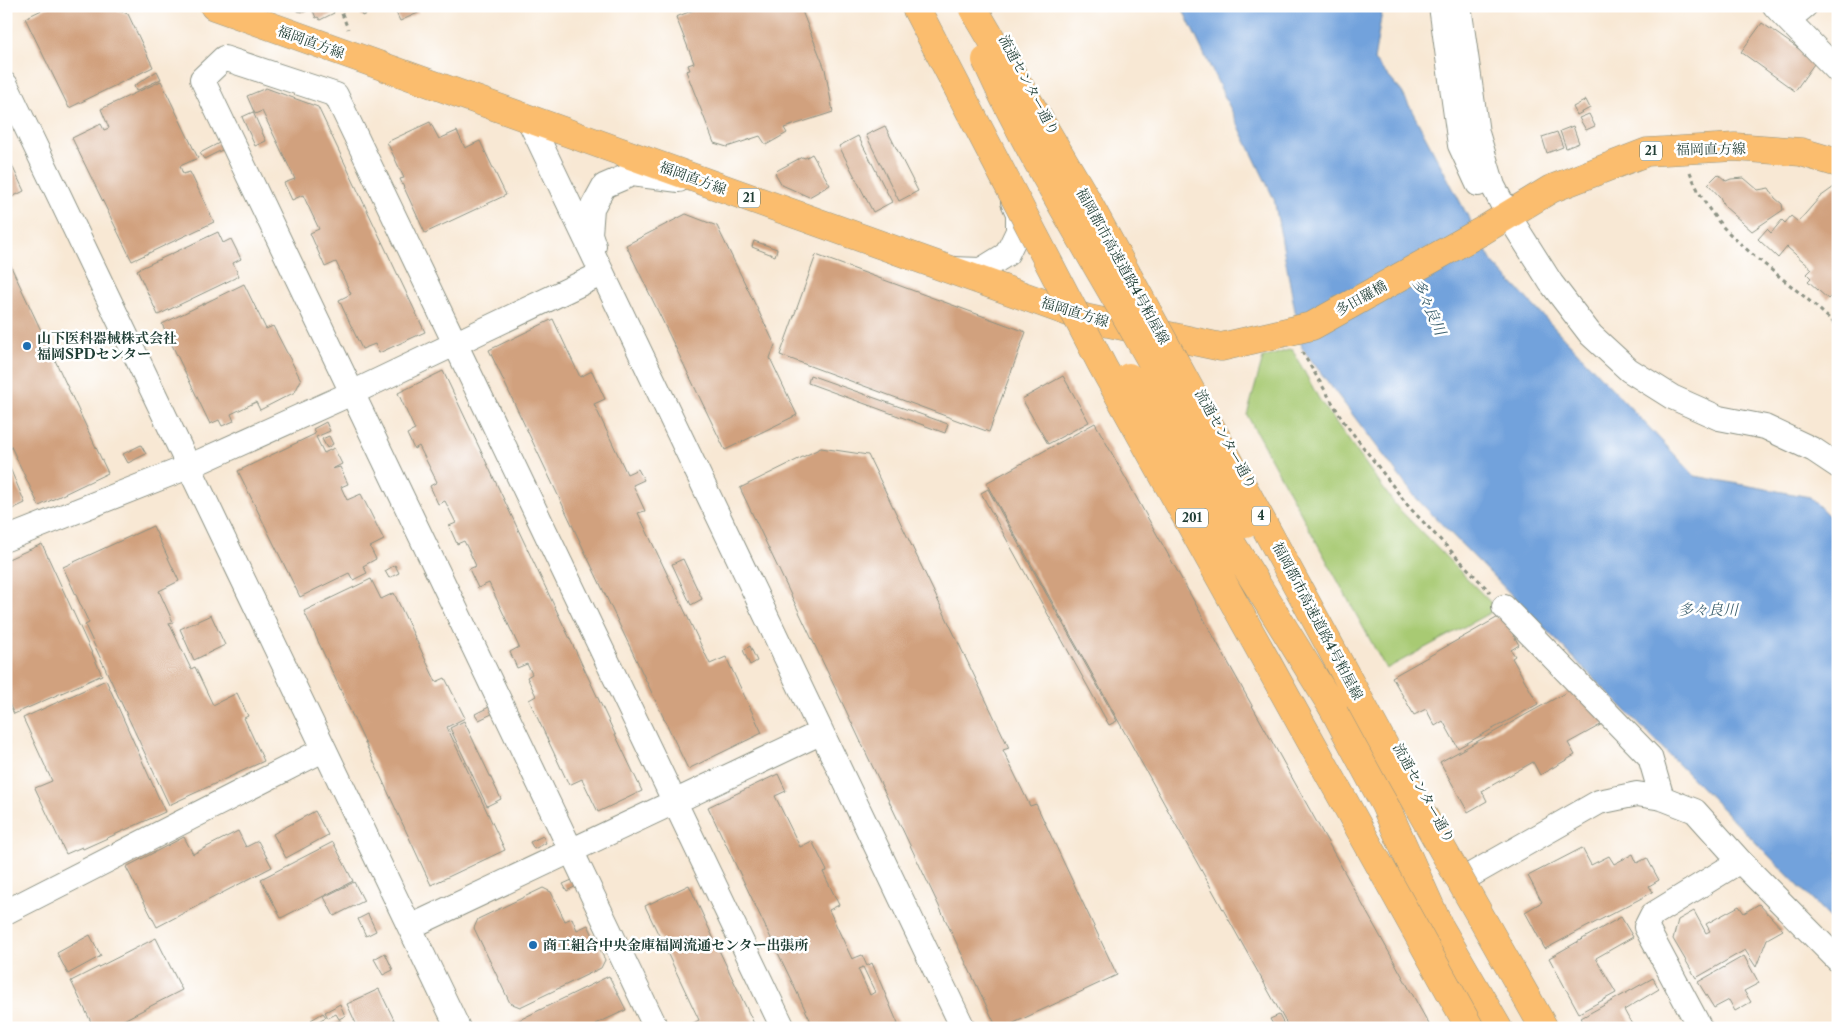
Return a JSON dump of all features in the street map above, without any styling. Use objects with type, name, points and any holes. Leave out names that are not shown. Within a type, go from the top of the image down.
[{"type":"main road","name":"福岡直方線","points":[[214,6],[1085,318],[1171,338],[1221,347],[1292,331]]},
{"type":"main road","name":"201","points":[[914,6],[988,148],[1085,318],[1230,588],[1472,1028]]},
{"type":"main road","points":[[914,6],[1112,385],[1472,1028]]},
{"type":"main road","points":[[962,6],[1012,114],[1208,462],[1292,600],[1444,828]]},
{"type":"main road","name":"福岡都市高速道路4号粕屋線","points":[[972,6],[1086,197],[1402,778],[1544,1028]]},
{"type":"main road","name":"流通センター通り","points":[[988,6],[1053,130],[1171,338],[1555,1028]]},
{"type":"main road","name":"福岡直方線","points":[[1482,231],[1551,189],[1648,152],[1735,147],[1801,152],[1838,163]]},
{"type":"main road","name":"多田羅橋","points":[[1292,331],[1312,326],[1482,231]]},
{"type":"main road","points":[[1035,236],[1104,337],[1333,708],[1385,806],[1438,924],[1498,1028]]},
{"type":"street","points":[[1441,6],[1460,145],[1478,184]]},
{"type":"street","points":[[1459,6],[1478,133],[1493,186],[1508,215],[1551,283],[1591,335],[1629,370],[1672,397],[1719,418],[1765,427],[1814,450],[1838,466]]},
{"type":"street","points":[[1789,11],[1838,71]]},
{"type":"street","points":[[656,1028],[202,78],[224,58],[336,95],[457,343],[783,1028]]},
{"type":"street","points":[[6,85],[323,750],[458,1028]]},
{"type":"street","points":[[529,120],[820,733],[963,1028]]},
{"type":"street","points":[[948,270],[981,270],[1007,254],[1018,231],[1018,214],[988,148]]},
{"type":"street","points":[[601,274],[590,234],[592,208],[604,186],[632,174],[714,185]]},
{"type":"street","points":[[6,539],[188,467],[352,393],[601,274]]},
{"type":"street","points":[[1504,607],[1650,757],[1662,798]]},
{"type":"street","points":[[410,927],[820,733]]},
{"type":"street","points":[[6,912],[323,750]]},
{"type":"street","points":[[1469,876],[1599,802],[1637,794],[1662,798],[1695,811],[1740,861],[1838,960]]},
{"type":"street","points":[[1700,1028],[1646,927],[1652,915],[1740,861]]},
{"type":"path","points":[[1680,149],[1698,192],[1726,230],[1838,327]]},
{"type":"path","points":[[1292,331],[1311,369],[1344,422],[1409,507],[1504,607]]},
{"type":"green space","points":[[1292,349],[1319,399],[1396,506],[1497,609],[1386,669],[1247,415],[1263,358]]},
{"type":"water","name":"多々良川","points":[[1181,6],[1383,6],[1374,60],[1402,92],[1492,262],[1695,476],[1810,497],[1838,525],[1838,926],[1416,498],[1302,348],[1274,199]]},
{"type":"building","points":[[50,6],[106,6],[128,14],[153,67],[69,108],[25,18]]},
{"type":"building","points":[[295,6],[334,6],[335,10],[333,11],[334,13],[320,20],[318,17],[316,18],[312,8],[304,12],[297,11]]},
{"type":"building","points":[[358,6],[383,6],[362,16]]},
{"type":"building","points":[[393,6],[415,6],[418,13],[400,21]]},
{"type":"building","points":[[704,6],[800,6],[825,69],[833,112],[784,128],[787,133],[766,145],[760,136],[727,147],[714,143],[686,71],[690,70],[688,65],[694,63],[676,17]]},
{"type":"building","points":[[1762,23],[1816,61],[1795,91],[1741,52]]},
{"type":"building","points":[[157,71],[161,79],[136,91],[134,86]]},
{"type":"building","points":[[161,81],[198,158],[180,166],[183,174],[190,172],[214,222],[132,261],[72,138],[101,124],[104,130],[109,128],[101,109]]},
{"type":"building","points":[[266,88],[318,107],[425,332],[379,353],[375,344],[362,349],[339,300],[351,294],[336,262],[325,267],[310,233],[319,229],[303,195],[292,200],[284,183],[295,179],[262,111],[255,114],[247,96]]},
{"type":"building","points":[[1586,100],[1590,108],[1577,115],[1573,107]]},
{"type":"building","points":[[253,112],[266,141],[255,146],[242,117]]},
{"type":"building","points":[[1589,114],[1595,126],[1586,130],[1579,118]]},
{"type":"building","points":[[430,122],[439,139],[457,131],[465,148],[480,141],[506,195],[425,233],[400,179],[404,178],[387,142]]},
{"type":"building","points":[[885,126],[918,191],[899,201],[866,135]]},
{"type":"building","points":[[1573,126],[1579,143],[1566,148],[1560,131]]},
{"type":"building","points":[[1557,132],[1563,147],[1547,153],[1542,137]]},
{"type":"building","points":[[858,136],[892,202],[873,212],[839,146]]},
{"type":"building","points":[[221,142],[224,149],[204,159],[200,153]]},
{"type":"building","points":[[6,153],[24,191],[6,200]]},
{"type":"building","points":[[812,154],[830,185],[809,197],[782,185],[775,173],[802,157],[805,158]]},
{"type":"building","points":[[1718,174],[1726,181],[1744,178],[1758,190],[1769,188],[1775,198],[1782,204],[1783,210],[1752,231],[1724,206],[1720,197],[1708,184]]},
{"type":"building","points":[[1834,187],[1838,187],[1838,299],[1833,294],[1828,299],[1808,281],[1811,278],[1807,274],[1812,269],[1787,247],[1778,258],[1758,239],[1767,229],[1771,233],[1782,220],[1785,223],[1791,216],[1798,222],[1820,197]]},
{"type":"building","points":[[686,214],[717,226],[775,345],[770,358],[797,415],[725,450],[626,245]]},
{"type":"building","points":[[218,232],[223,243],[231,239],[241,259],[233,263],[239,276],[158,315],[137,270]]},
{"type":"building","points":[[754,241],[777,249],[775,256],[752,247]]},
{"type":"building","points":[[816,255],[1026,332],[989,432],[780,355]]},
{"type":"building","name":"山下医科器械株式会社 福岡SPDセンター","points":[[6,256],[108,473],[39,506],[6,436]]},
{"type":"building","points":[[244,284],[266,329],[273,326],[301,380],[295,392],[260,410],[256,402],[231,414],[234,421],[222,426],[219,420],[210,424],[162,324]]},
{"type":"building","points":[[553,319],[580,377],[592,371],[605,399],[594,404],[627,474],[638,469],[644,480],[633,485],[645,511],[638,513],[710,664],[726,657],[762,733],[688,769],[489,350]]},
{"type":"building","points":[[443,371],[642,791],[598,812],[582,779],[569,785],[529,700],[536,696],[527,677],[532,674],[527,664],[517,668],[510,652],[519,647],[489,583],[478,588],[469,569],[476,566],[471,555],[464,541],[457,544],[449,526],[456,523],[445,501],[438,504],[430,486],[437,482],[419,446],[414,449],[407,434],[415,430],[398,393]]},
{"type":"building","points":[[810,375],[948,424],[945,433],[808,383]]},
{"type":"building","points":[[1063,376],[1089,422],[1048,444],[1022,399]]},
{"type":"building","points":[[326,422],[330,431],[316,437],[324,453],[334,448],[342,464],[332,469],[340,467],[348,484],[341,487],[347,500],[361,494],[384,540],[370,547],[376,559],[363,566],[367,573],[353,580],[349,573],[300,597],[238,471],[315,434],[313,429]]},
{"type":"building","points":[[1095,423],[1431,1028],[1289,1028],[986,483]]},
{"type":"building","points":[[329,436],[333,444],[327,448],[322,439]]},
{"type":"building","points":[[141,445],[146,454],[128,463],[123,454]]},
{"type":"building","points":[[821,448],[868,455],[1009,748],[1003,750],[1030,806],[1036,804],[1117,975],[1003,1028],[997,1028],[740,488]]},
{"type":"building","points":[[6,459],[25,503],[6,512]]},
{"type":"building","points":[[988,489],[1117,721],[1109,725],[981,493]]},
{"type":"building","points":[[153,526],[179,581],[159,591],[173,622],[169,623],[191,669],[195,667],[213,705],[237,693],[248,716],[244,718],[264,761],[169,805],[85,625],[89,623],[63,567]]},
{"type":"building","points":[[42,544],[102,675],[14,714],[6,698],[6,560]]},
{"type":"building","points":[[683,559],[702,599],[691,605],[672,564]]},
{"type":"building","points":[[395,565],[399,573],[389,578],[385,571]]},
{"type":"building","points":[[371,579],[381,599],[394,593],[436,682],[445,678],[465,718],[447,727],[505,850],[431,885],[304,611]]},
{"type":"building","points":[[211,615],[225,645],[194,660],[180,629]]},
{"type":"building","points":[[1502,615],[1519,645],[1511,650],[1515,656],[1512,658],[1538,704],[1458,748],[1443,721],[1435,726],[1426,709],[1414,715],[1392,677]]},
{"type":"building","points":[[750,646],[757,661],[750,665],[743,650]]},
{"type":"building","points":[[106,680],[165,812],[83,849],[82,847],[66,854],[35,788],[52,781],[23,718]]},
{"type":"building","points":[[1574,688],[1606,722],[1568,743],[1575,755],[1540,775],[1533,762],[1482,791],[1487,801],[1468,812],[1440,762]]},
{"type":"building","points":[[491,706],[494,713],[479,720],[475,714]]},
{"type":"building","points":[[464,721],[501,799],[487,806],[450,728]]},
{"type":"building","points":[[778,774],[786,791],[775,796],[800,847],[812,841],[827,871],[823,872],[839,905],[829,910],[852,959],[862,955],[867,966],[872,963],[898,1024],[889,1028],[814,1028],[708,807]],"holes":[[[863,967],[875,992],[870,995],[858,969]]]},
{"type":"building","points":[[315,811],[328,835],[286,858],[273,834]]},
{"type":"building","points":[[238,831],[246,847],[258,841],[272,867],[157,927],[126,867],[184,837],[193,854]]},
{"type":"building","points":[[543,836],[546,843],[534,849],[530,842]]},
{"type":"building","points":[[333,842],[353,881],[281,918],[261,879]]},
{"type":"building","points":[[1582,848],[1591,865],[1609,856],[1614,864],[1633,854],[1637,863],[1647,858],[1659,880],[1649,886],[1653,892],[1545,949],[1525,912],[1542,902],[1528,876]]},
{"type":"building","points":[[572,880],[576,886],[567,891],[563,884]]},
{"type":"building","points":[[354,882],[364,901],[334,916],[324,897]]},
{"type":"building","points":[[689,885],[756,1028],[692,1028],[690,1025],[699,1020],[645,906]]},
{"type":"building","points":[[543,888],[551,892],[565,921],[572,918],[577,930],[588,925],[605,960],[601,968],[520,1007],[510,1003],[474,928],[478,919]]},
{"type":"building","points":[[1759,904],[1783,930],[1767,939],[1756,967],[1745,950],[1696,978],[1673,939],[1678,920],[1694,911],[1706,933],[1710,931],[1706,924],[1739,906],[1744,913]]},
{"type":"building","points":[[368,914],[376,931],[366,936],[358,919]]},
{"type":"building","points":[[1621,917],[1633,937],[1596,958],[1616,993],[1579,1013],[1549,958]]},
{"type":"building","points":[[90,935],[101,956],[68,974],[57,953]]},
{"type":"building","points":[[156,938],[182,990],[108,1028],[94,1028],[71,981]]},
{"type":"building","points":[[385,953],[393,970],[383,975],[374,959]]},
{"type":"building","points":[[1744,956],[1759,983],[1744,991],[1751,1002],[1735,1011],[1729,1000],[1714,1008],[1698,982]]},
{"type":"building","points":[[609,976],[626,1010],[596,1024],[598,1028],[503,1028]]},
{"type":"building","points":[[1653,978],[1659,989],[1624,1010],[1634,1028],[1587,1028],[1581,1018]]},
{"type":"building","points":[[379,989],[398,1028],[358,1028],[347,1004]]},
{"type":"building","points":[[340,1004],[345,1016],[339,1019],[336,1014],[328,1018],[325,1012]]},
{"type":"building","points":[[323,1013],[326,1017],[313,1024],[311,1020]]},
{"type":"building","points":[[1279,1015],[1286,1028],[1275,1028],[1270,1019]]},
{"type":"building","points":[[340,1020],[343,1028],[324,1028]]},
{"type":"place","name":"山下医科器械株式会社 福岡SPDセンター","points":[[27,346]]},
{"type":"place","name":"商工組合中央金庫福岡流通センター出張所","points":[[533,945]]}]
